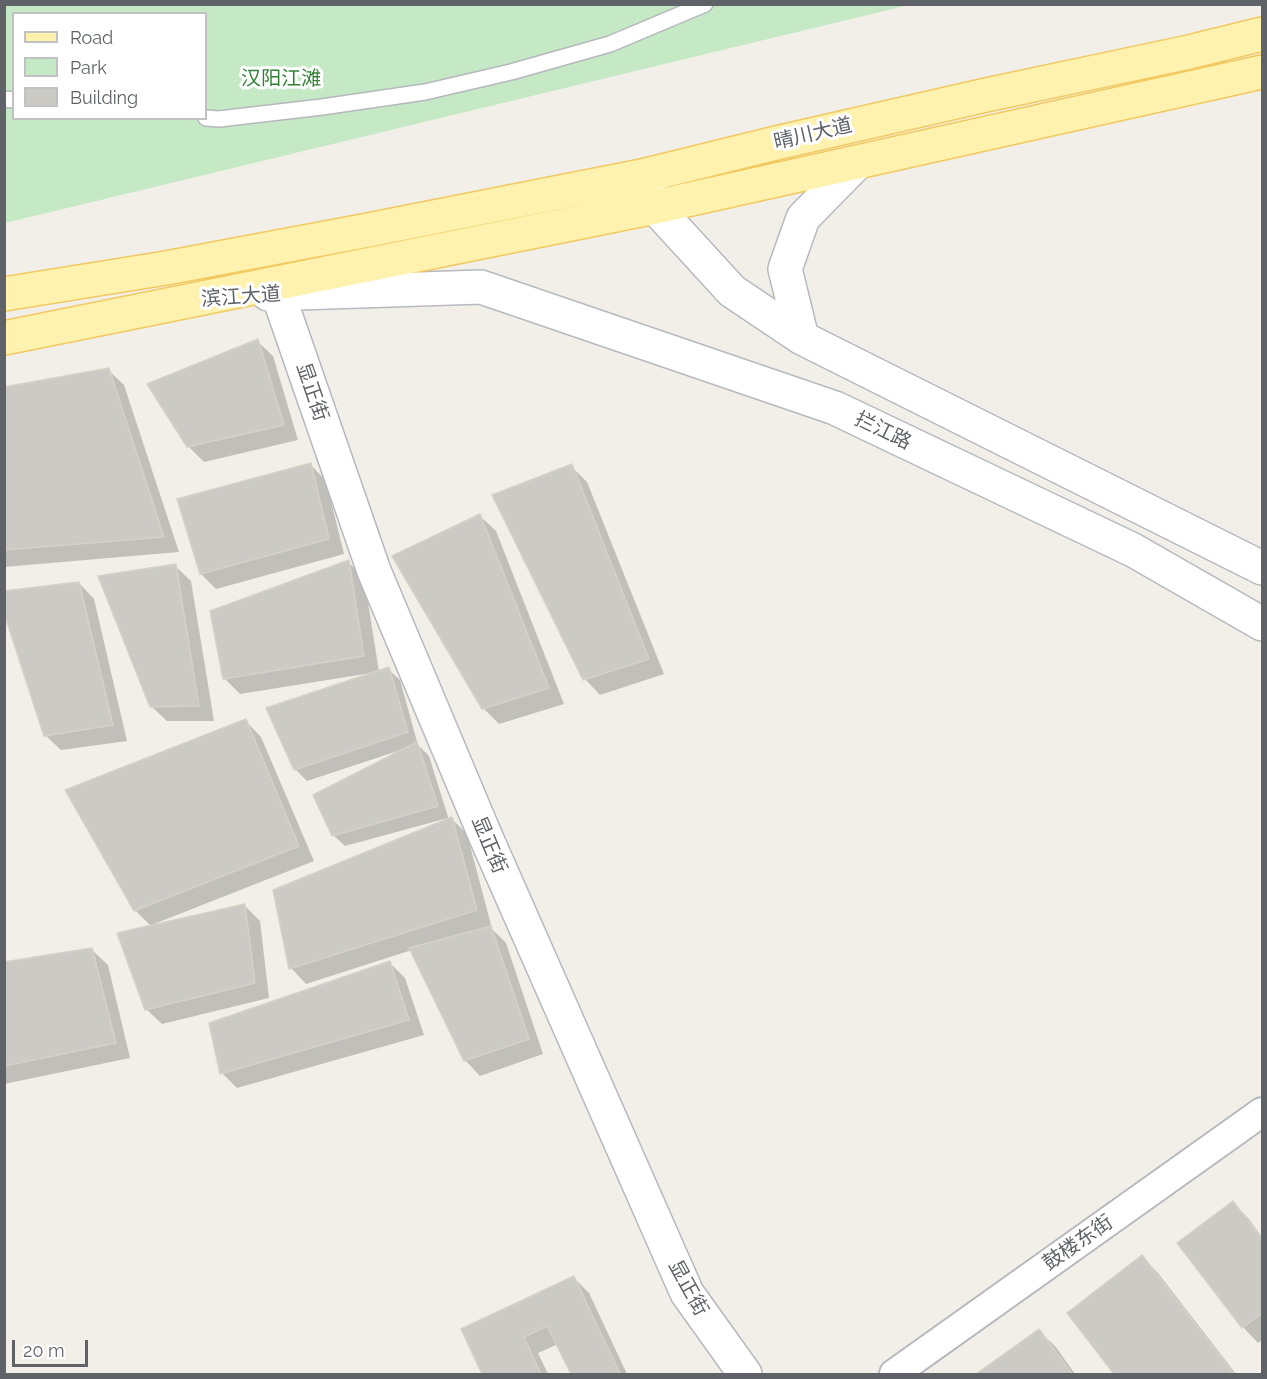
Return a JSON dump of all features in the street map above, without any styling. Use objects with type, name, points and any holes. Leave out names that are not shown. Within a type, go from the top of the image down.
[{"type":"main road","name":"晴川大道","points":[[363,231],[642,176],[776,143],[1263,34]]},
{"type":"main road","name":"晴川大道","points":[[207,297],[730,192],[1006,128],[1263,72]]},
{"type":"main road","points":[[802,338],[785,269],[802,218],[857,163]]},
{"type":"main road","points":[[642,176],[655,207],[732,291],[802,338],[1263,567]]},
{"type":"main road","name":"滨江大道","points":[[4,294],[166,268],[363,231]]},
{"type":"main road","name":"滨江大道","points":[[4,339],[207,297],[481,287]]},
{"type":"main road","name":"拦江路","points":[[481,287],[835,408],[1132,550],[1263,624]]},
{"type":"main road","name":"显正街","points":[[278,294],[374,572],[485,836],[687,1293],[745,1374]]},
{"type":"street","name":"鼓楼东街","points":[[894,1374],[1263,1112]]},
{"type":"lane","points":[[207,118],[219,119],[322,107],[436,89],[511,72],[610,44],[705,4]]},
{"type":"green space","name":"汉阳江滩","points":[[5,4],[909,5],[5,223]]},
{"type":"building","points":[[258,339],[284,425],[187,447],[147,384]]},
{"type":"building","points":[[109,368],[164,537],[4,550],[4,387]]},
{"type":"building","points":[[311,463],[329,539],[200,574],[177,499]]},
{"type":"building","points":[[572,464],[649,659],[583,680],[492,495]]},
{"type":"building","points":[[480,514],[549,688],[482,709],[392,556]]},
{"type":"building","points":[[349,560],[364,656],[223,679],[210,611]]},
{"type":"building","points":[[176,564],[199,706],[150,707],[98,576]]},
{"type":"building","points":[[79,582],[113,725],[44,736],[4,613],[4,591]]},
{"type":"building","points":[[389,667],[408,732],[294,770],[266,708]]},
{"type":"building","points":[[246,719],[299,846],[134,911],[65,790]]},
{"type":"building","points":[[417,742],[438,806],[332,836],[313,795]]},
{"type":"building","points":[[452,817],[477,910],[289,969],[273,890]]},
{"type":"building","points":[[245,904],[255,983],[145,1010],[117,933]]},
{"type":"building","points":[[491,926],[529,1039],[464,1061],[409,948]]},
{"type":"building","points":[[92,948],[116,1043],[4,1066],[4,962]]},
{"type":"building","points":[[390,961],[409,1020],[220,1074],[209,1023]]},
{"type":"building","points":[[1233,1201],[1262,1239],[1262,1313],[1242,1328],[1177,1243]]},
{"type":"building","points":[[1142,1255],[1234,1374],[1114,1374],[1067,1313]]},
{"type":"building","points":[[574,1276],[620,1374],[571,1374],[547,1326],[524,1337],[541,1374],[482,1374],[461,1329]]},
{"type":"building","points":[[1039,1329],[1072,1374],[976,1374]]}]
